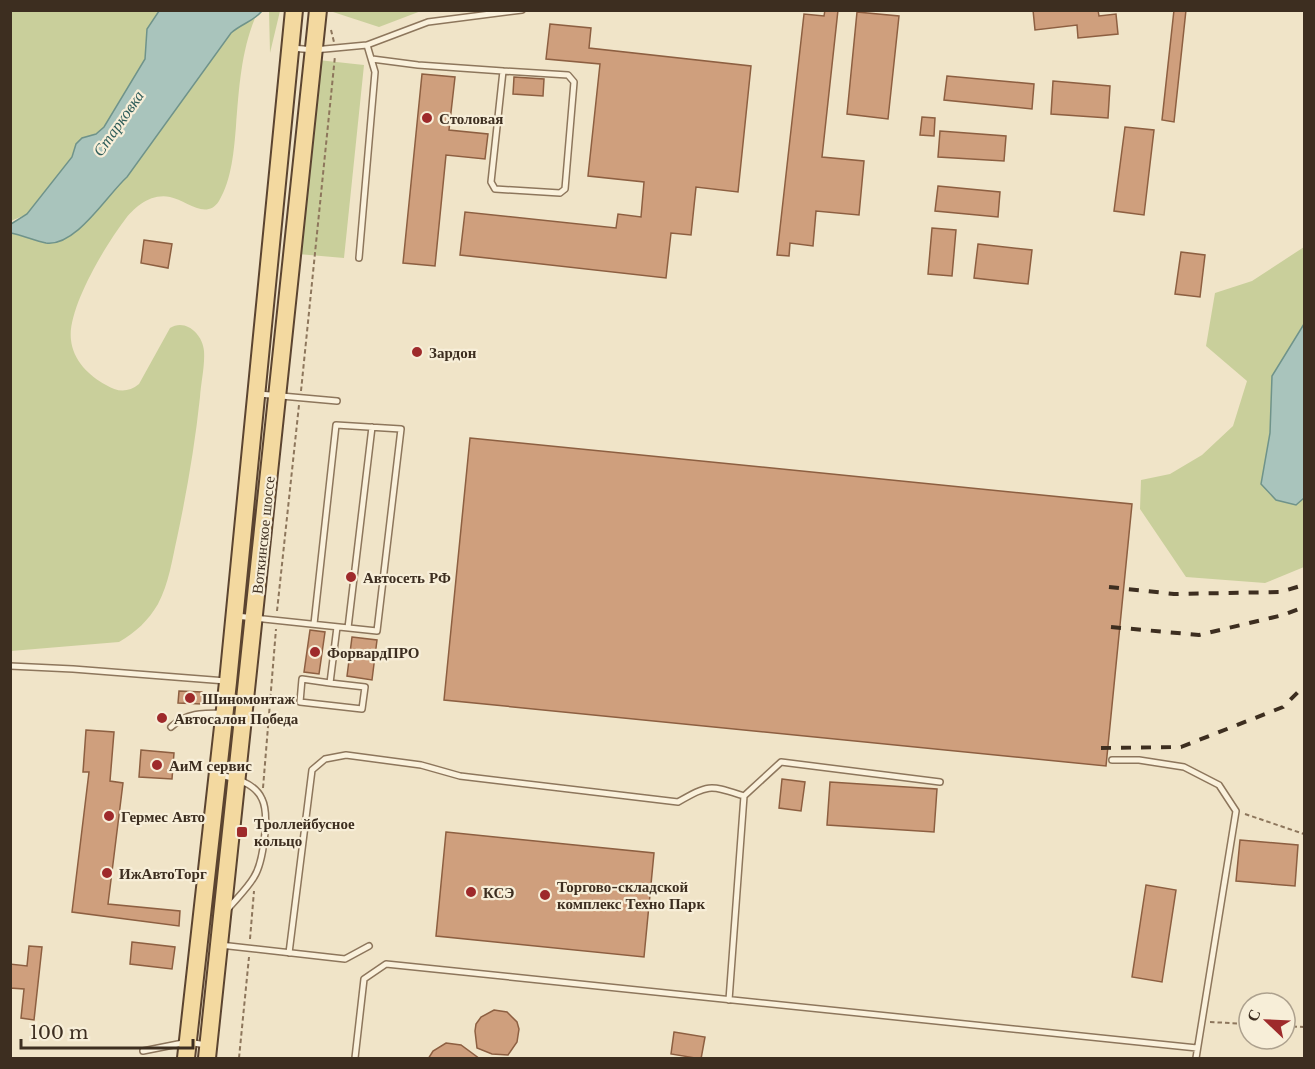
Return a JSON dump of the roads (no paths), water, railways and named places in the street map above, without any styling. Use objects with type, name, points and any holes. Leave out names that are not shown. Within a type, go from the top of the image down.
[{"type":"main road","name":"Воткинское шоссе","points":[[187,1050],[228,682],[294,10]]},
{"type":"main road","name":"Воткинское шоссе","points":[[207,1052],[238,778],[318,10]]},
{"type":"lane","points":[[290,48],[314,50],[367,45],[428,22],[522,10]]},
{"type":"lane","points":[[359,258],[375,72],[367,45]]},
{"type":"lane","points":[[372,59],[418,65],[503,70],[568,75],[574,82],[565,189],[560,193],[495,189],[491,182],[503,70]]},
{"type":"lane","points":[[255,393],[337,401]]},
{"type":"lane","points":[[234,616],[377,631],[401,429],[336,425],[314,624]]},
{"type":"lane","points":[[348,628],[372,427]]},
{"type":"lane","points":[[330,683],[337,627]]},
{"type":"lane","points":[[10,666],[228,682]]},
{"type":"lane","points":[[302,679],[330,683],[365,687],[362,709],[300,702],[302,679]]},
{"type":"lane","points":[[171,727],[180,719],[195,713],[224,713]]},
{"type":"lane","points":[[289,953],[312,770],[325,759],[346,755],[422,765],[460,776],[678,802],[700,790],[717,787],[744,796]]},
{"type":"lane","points":[[1112,760],[1139,760],[1184,767],[1219,785],[1236,811],[1196,1059]]},
{"type":"lane","points":[[729,1000],[744,796],[781,762],[940,782]]},
{"type":"lane","points":[[218,775],[238,778],[251,787],[262,800],[265,824],[264,846],[255,876],[222,915]]},
{"type":"lane","points":[[218,945],[345,959],[369,946]]},
{"type":"lane","points":[[355,1059],[364,979],[386,964],[1197,1048]]},
{"type":"lane","points":[[143,1051],[207,1052]]},
{"type":"water","name":"Старковка","points":[[159,11],[262,11],[231,33],[127,177],[80,229],[57,242],[46,243],[11,233],[11,224],[27,214],[72,157],[76,144],[82,138],[96,134],[104,127],[145,59],[147,29]]},
{"type":"water","points":[[1304,324],[1304,498],[1296,505],[1276,500],[1261,484],[1270,433],[1272,376]]},
{"type":"railway","points":[[1109,587],[1174,594],[1280,592],[1304,585]]},
{"type":"railway","points":[[1111,627],[1199,635],[1283,615],[1304,607]]},
{"type":"railway","points":[[1101,748],[1181,747],[1283,707],[1304,686]]},
{"type":"place","name":"Столовая","points":[[427,118]]},
{"type":"place","name":"Зардон","points":[[417,352]]},
{"type":"place","name":"Автосеть РФ","points":[[351,577]]},
{"type":"place","name":"ФорвардПРО","points":[[315,652]]},
{"type":"place","name":"Шиномонтаж","points":[[190,698]]},
{"type":"place","name":"Автосалон Победа","points":[[162,718]]},
{"type":"place","name":"АиМ сервис","points":[[157,765]]},
{"type":"place","name":"Гермес Авто","points":[[109,816]]},
{"type":"place","name":"Троллейбусное кольцо","points":[[242,832]]},
{"type":"place","name":"ИжАвтоТорг","points":[[107,873]]},
{"type":"place","name":"КСЭ","points":[[471,892]]},
{"type":"place","name":"Торгово-складской комплекс Техно Парк","points":[[545,895]]}]
